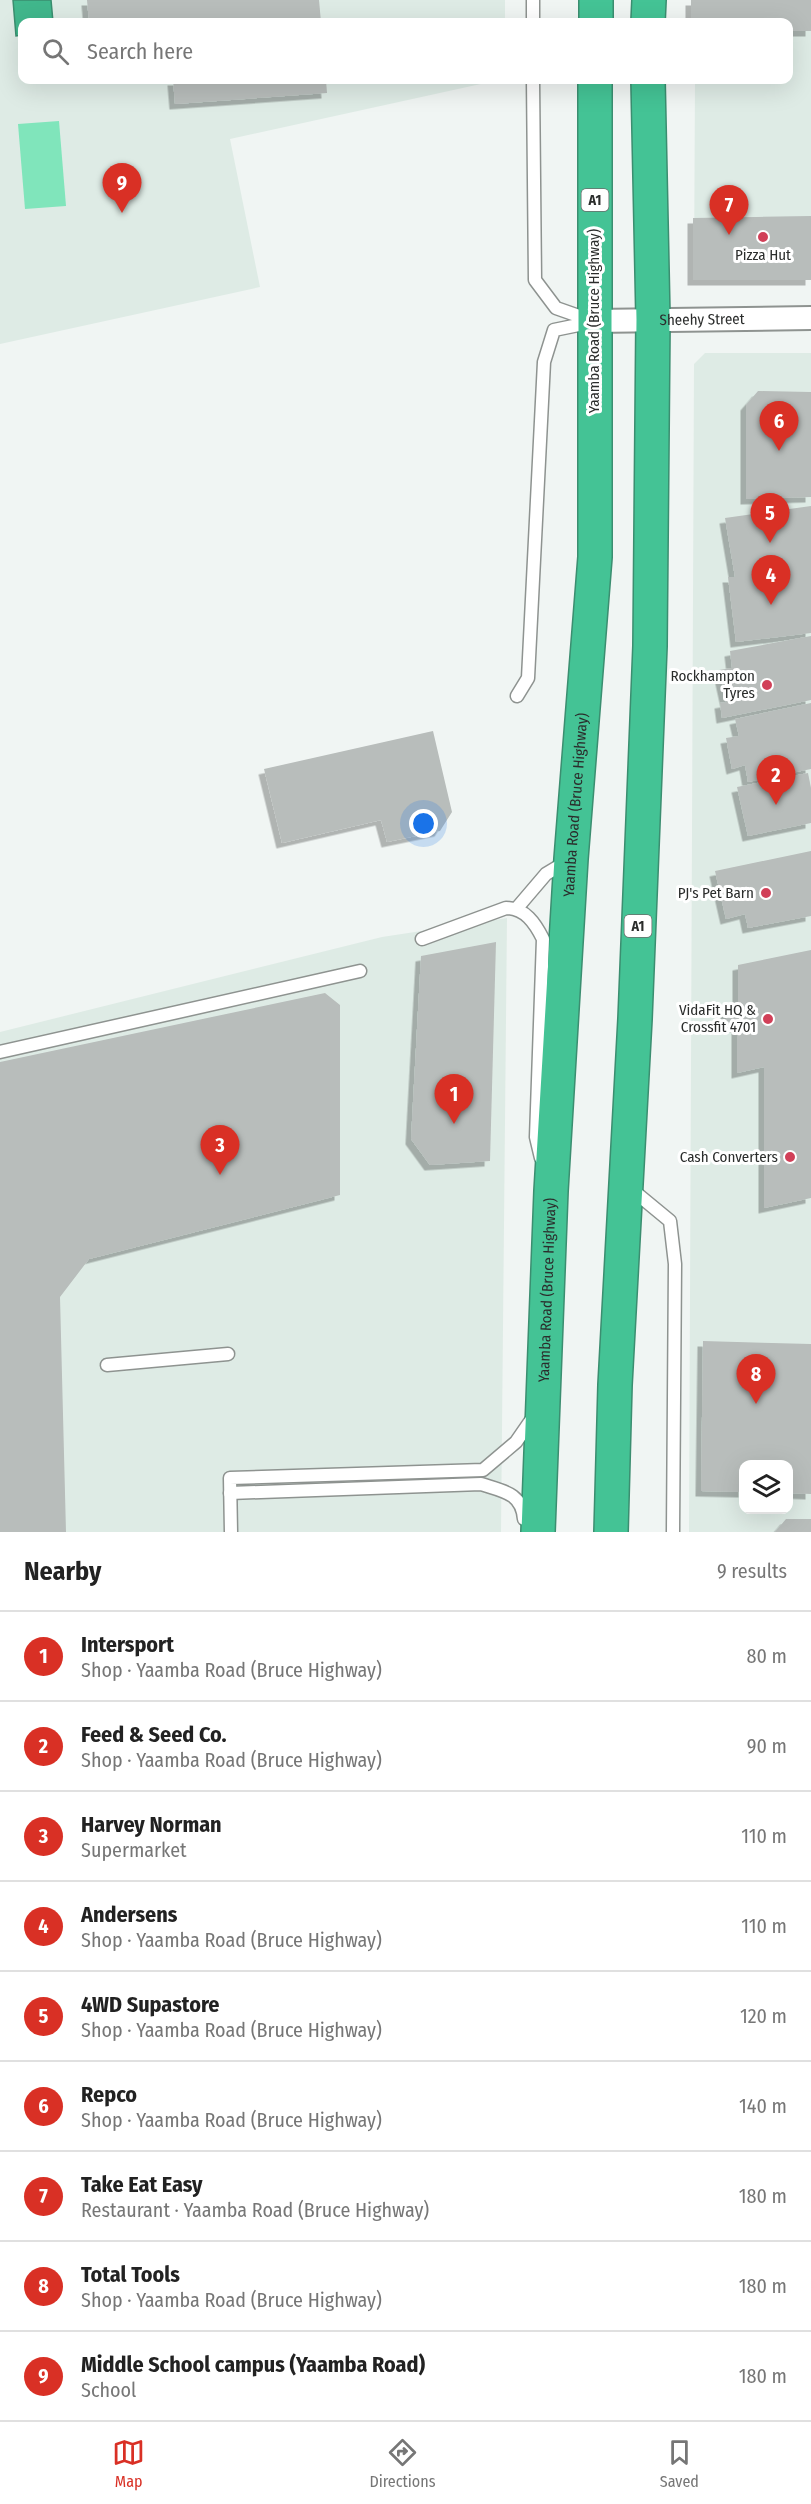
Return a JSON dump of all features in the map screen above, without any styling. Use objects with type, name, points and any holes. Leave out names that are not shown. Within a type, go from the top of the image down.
[{"type":"highway","points":[[596,0],[596,18]]},
{"type":"highway","points":[[648,18],[649,0]]},
{"type":"highway","name":"Yaamba Road (Bruce Highway)","points":[[538,1532],[551,1191],[571,859],[595,557],[595,84]]},
{"type":"highway","name":"A1","points":[[611,1532],[624,1183],[635,1019],[650,646],[653,319],[648,84]]},
{"type":"street","name":"Sheehy Street","points":[[594,321],[811,318]]},
{"type":"lane","points":[[533,0],[533,18]]},
{"type":"lane","points":[[533,84],[535,280],[556,308],[594,321]]},
{"type":"lane","points":[[517,696],[528,678],[544,362],[554,330],[594,321]]},
{"type":"lane","points":[[517,908],[546,874],[571,859]]},
{"type":"lane","points":[[422,939],[506,908],[517,908],[535,922],[543,939],[536,1137],[551,1191]]},
{"type":"lane","points":[[0,1052],[360,971]]},
{"type":"lane","points":[[624,1183],[670,1221],[675,1264],[673,1532]]},
{"type":"lane","points":[[107,1365],[228,1354]]},
{"type":"lane","points":[[231,1532],[230,1478],[483,1470],[516,1442],[543,1403]]},
{"type":"lane","points":[[230,1492],[480,1484],[514,1495],[523,1507],[525,1532]]},
{"type":"shaded area","points":[[0,0],[505,0],[505,18],[18,18],[18,84],[481,84],[230,139],[260,287],[0,344]]},
{"type":"shaded area","points":[[13,0],[51,0],[53,18],[18,18],[18,36],[16,36]]},
{"type":"shaded area","points":[[695,0],[811,0],[811,277],[694,277],[695,84],[793,84],[793,18],[695,18]]},
{"type":"shaded area","points":[[59,121],[66,206],[25,209],[18,124]]},
{"type":"shaded area","points":[[705,353],[811,353],[811,1532],[689,1532],[694,364]]},
{"type":"shaded area","points":[[507,918],[501,1532],[0,1532],[0,1032],[382,937]]},
{"type":"building","points":[[87,0],[319,0],[321,18],[89,18]]},
{"type":"building","points":[[691,0],[811,0],[811,31],[793,31],[793,18],[691,18]]},
{"type":"building","points":[[173,84],[326,84],[327,93],[175,104]]},
{"type":"building","points":[[811,216],[811,280],[693,280],[693,218]]},
{"type":"building","points":[[758,391],[811,392],[811,497],[746,499],[746,405]]},
{"type":"building","points":[[811,506],[811,633],[736,642],[728,577],[735,577],[725,518]]},
{"type":"building","name":"Rockhampton Tyres","points":[[811,636],[811,700],[722,718],[720,703],[726,702],[719,670],[732,668],[730,651]]},
{"type":"building","points":[[811,703],[811,769],[748,782],[745,765],[732,769],[726,738],[739,736],[735,719]]},
{"type":"building","points":[[433,731],[452,812],[440,831],[387,842],[381,820],[282,843],[264,769]]},
{"type":"building","points":[[808,773],[811,788],[811,823],[748,836],[737,787]]},
{"type":"building","name":"PJ's Pet Barn","points":[[811,851],[811,916],[748,928],[745,914],[726,919],[715,871]]},
{"type":"building","points":[[496,942],[490,1161],[430,1165],[411,1139],[421,956]]},
{"type":"building","points":[[811,950],[811,1198],[764,1208],[764,1067],[737,1073],[737,1027],[726,1027],[726,1010],[738,1011],[738,965]]},
{"type":"building","points":[[325,993],[340,1005],[340,1195],[89,1259],[60,1297],[66,1532],[0,1532],[0,1062]]},
{"type":"building","points":[[703,1341],[811,1344],[811,1494],[793,1493],[793,1460],[739,1460],[739,1492],[701,1491]]},
{"type":"building","points":[[786,1519],[811,1519],[811,1532],[775,1532]]},
{"type":"place","name":"Middle School campus (Yaamba Road)","points":[[122,213]]},
{"type":"place","name":"Take Eat Easy","points":[[729,235]]},
{"type":"place","name":"Pizza Hut","points":[[763,237]]},
{"type":"place","name":"Repco","points":[[779,451]]},
{"type":"place","name":"4WD Supastore","points":[[770,543]]},
{"type":"place","name":"Andersens","points":[[771,605]]},
{"type":"place","name":"Rockhampton Tyres","points":[[767,685]]},
{"type":"place","name":"Feed & Seed Co.","points":[[776,805]]},
{"type":"place","name":"PJ's Pet Barn","points":[[766,893]]},
{"type":"place","name":"VidaFit HQ & Crossfit 4701","points":[[768,1019]]},
{"type":"place","name":"Intersport","points":[[454,1124]]},
{"type":"place","name":"Cash Converters","points":[[790,1157]]},
{"type":"place","name":"Harvey Norman","points":[[220,1175]]},
{"type":"place","name":"Total Tools","points":[[756,1404]]}]
